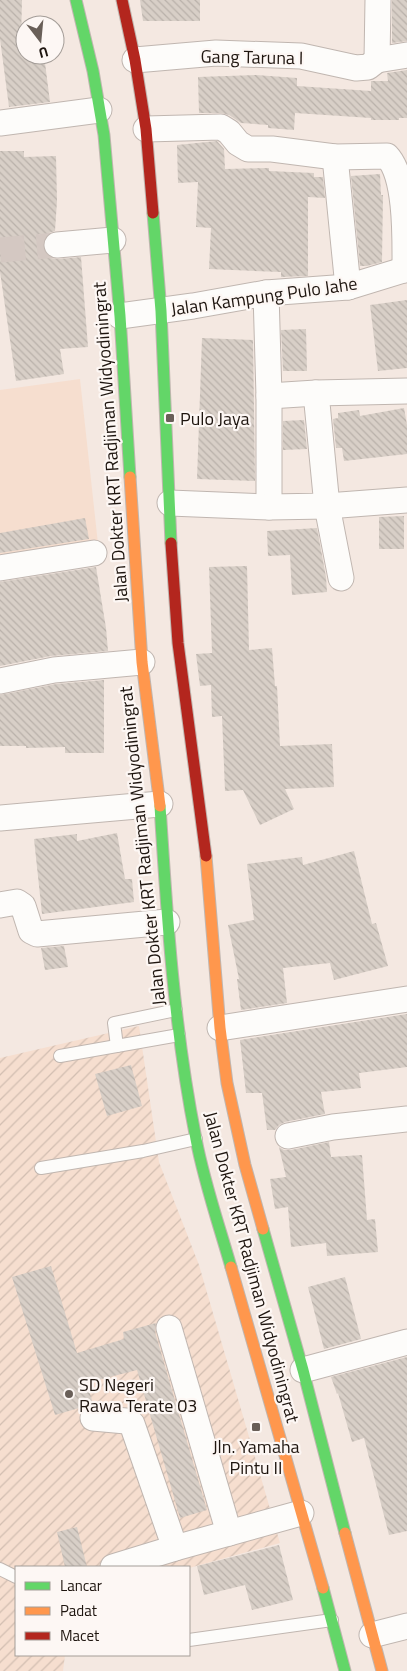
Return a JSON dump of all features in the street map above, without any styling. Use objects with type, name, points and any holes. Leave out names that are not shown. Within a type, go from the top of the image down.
[{"type":"main road","name":"Jalan Dokter KRT Radjiman Widyodiningrat","points":[[76,0],[93,71],[104,135],[120,316],[142,662],[160,804],[166,922],[178,1035],[196,1139],[220,1211],[345,1671]]},
{"type":"main road","name":"Jalan Dokter KRT Radjiman Widyodiningrat","points":[[122,0],[135,60],[146,129],[161,310],[178,643],[204,837],[220,1028],[229,1092],[250,1203],[303,1370],[382,1671]]},
{"type":"street","points":[[372,63],[378,0]]},
{"type":"street","name":"Gang Taruna I","points":[[135,60],[216,53],[301,56],[356,68],[407,55]]},
{"type":"street","points":[[0,123],[99,110]]},
{"type":"street","points":[[146,129],[221,127],[230,132],[238,143],[248,148],[335,157],[388,156],[398,170],[406,193],[406,269]]},
{"type":"street","points":[[335,157],[348,287]]},
{"type":"street","points":[[56,245],[113,240]]},
{"type":"street","name":"Jalan Kampung Pulo Jahe","points":[[120,316],[266,293],[348,287],[406,269]]},
{"type":"street","points":[[266,293],[269,396],[269,507]]},
{"type":"street","points":[[269,396],[407,391]]},
{"type":"street","points":[[316,393],[327,506],[340,578]]},
{"type":"street","points":[[170,503],[269,507],[327,506],[407,500]]},
{"type":"street","points":[[0,568],[94,553]]},
{"type":"street","points":[[0,681],[54,670],[142,662]]},
{"type":"street","points":[[0,818],[160,804]]},
{"type":"street","points":[[0,905],[17,902],[23,906],[31,930],[37,934],[166,922]]},
{"type":"street","points":[[220,1028],[407,999]]},
{"type":"street","points":[[288,1136],[333,1127],[407,1118]]},
{"type":"street","points":[[168,1328],[229,1533]]},
{"type":"street","points":[[303,1370],[407,1342]]},
{"type":"street","points":[[93,1418],[126,1420],[132,1424],[176,1548]]},
{"type":"street","points":[[116,1566],[301,1513]]},
{"type":"street","points":[[372,1635],[407,1626]]},
{"type":"lane","points":[[117,1046],[114,1023],[176,1010]]},
{"type":"lane","points":[[60,1056],[178,1035]]},
{"type":"lane","points":[[41,1168],[143,1151],[196,1139]]},
{"type":"lane","points":[[0,1568],[15,1576]]},
{"type":"lane","points":[[190,1640],[332,1620]]},
{"type":"shaded area","points":[[80,379],[99,553],[0,569],[0,390]]},
{"type":"shaded area","points":[[139,1026],[159,1162],[199,1265],[280,1543],[190,1568],[190,1566],[15,1566],[15,1656],[65,1656],[63,1671],[0,1671],[0,1058]]},
{"type":"building","points":[[0,0],[22,0],[22,15],[15,15],[15,65],[45,65],[50,102],[9,107],[0,39]]},
{"type":"building","points":[[140,0],[200,0],[200,21],[143,21]]},
{"type":"building","points":[[392,0],[407,0],[407,41],[392,43]]},
{"type":"building","points":[[407,70],[407,118],[399,118],[399,120],[371,120],[371,118],[295,113],[294,130],[268,128],[268,125],[241,123],[229,115],[221,113],[199,113],[198,77],[256,75],[297,78],[297,86],[371,91],[371,81],[388,81],[387,73]]},
{"type":"building","points":[[217,141],[224,149],[225,169],[269,168],[269,171],[314,173],[314,177],[323,177],[325,198],[308,197],[308,276],[281,277],[281,272],[209,269],[211,228],[196,227],[198,182],[178,183],[177,145]]},
{"type":"building","points":[[0,151],[24,151],[24,157],[56,156],[57,201],[55,231],[49,233],[44,239],[43,247],[46,254],[51,258],[81,257],[88,347],[60,349],[64,374],[16,381],[0,272]]},
{"type":"building","points":[[380,174],[381,195],[383,195],[382,262],[360,266],[351,176]]},
{"type":"building","points":[[407,300],[407,368],[378,371],[370,305]]},
{"type":"building","points":[[306,329],[307,371],[283,371],[281,330]]},
{"type":"building","points":[[202,338],[253,340],[255,481],[197,479]]},
{"type":"building","points":[[404,408],[407,425],[407,454],[344,461],[342,448],[336,448],[333,419],[338,418],[338,413],[359,410],[360,416]]},
{"type":"building","points":[[304,420],[307,449],[283,450],[283,421]]},
{"type":"building","points":[[404,516],[404,549],[379,549],[379,517]]},
{"type":"building","points":[[85,518],[89,539],[0,553],[0,533]]},
{"type":"building","points":[[317,528],[327,592],[292,595],[290,555],[268,556],[267,531]]},
{"type":"building","points":[[247,566],[249,650],[272,648],[275,686],[277,686],[280,746],[332,744],[334,787],[285,789],[294,809],[260,825],[243,790],[225,791],[222,716],[212,717],[211,685],[200,686],[196,654],[212,653],[209,567]]},
{"type":"building","points":[[96,567],[108,651],[51,656],[0,666],[0,582]]},
{"type":"building","points":[[104,680],[104,753],[65,753],[65,747],[26,748],[26,746],[0,746],[0,695],[56,684]]},
{"type":"building","points":[[117,833],[125,879],[132,879],[134,902],[42,914],[34,839],[77,834],[77,841]]},
{"type":"building","points":[[354,851],[372,924],[376,923],[388,966],[334,980],[330,963],[283,968],[287,1003],[241,1010],[237,979],[239,979],[228,925],[254,920],[247,864],[302,857],[303,865]]},
{"type":"building","points":[[64,946],[68,967],[45,970],[41,948]]},
{"type":"building","points":[[407,1014],[407,1067],[359,1073],[361,1088],[321,1092],[325,1114],[285,1122],[275,1130],[267,1130],[262,1093],[246,1093],[240,1040]]},
{"type":"building","points":[[131,1065],[142,1106],[107,1116],[95,1074]]},
{"type":"building","points":[[329,1142],[331,1157],[362,1155],[367,1220],[375,1219],[378,1252],[327,1256],[326,1243],[291,1247],[288,1207],[275,1209],[270,1179],[286,1177],[279,1147],[284,1150],[291,1150]]},
{"type":"building","name":"SD Negeri Rawa Terate 03","points":[[51,1266],[77,1353],[124,1339],[123,1332],[156,1323],[155,1332],[207,1510],[180,1518],[137,1370],[87,1383],[93,1404],[55,1415],[12,1277]]},
{"type":"building","points":[[345,1277],[361,1339],[324,1349],[308,1287]]},
{"type":"building","points":[[407,1357],[407,1531],[389,1535],[364,1438],[352,1442],[338,1393],[331,1377]]},
{"type":"building","points":[[77,1527],[87,1566],[65,1566],[57,1532]]},
{"type":"building","points":[[279,1545],[293,1600],[252,1610],[245,1585],[204,1595],[197,1566]]},
{"type":"tunnel","points":[[0,250],[57,245]]},
{"type":"traffic: fast","points":[[76,0],[93,71],[104,135],[120,316],[130,477]]},
{"type":"traffic: fast","points":[[153,213],[161,311],[171,543]]},
{"type":"traffic: fast","points":[[160,806],[172,973],[188,1098],[203,1171],[231,1267]]},
{"type":"traffic: fast","points":[[263,1229],[303,1370],[345,1533]]},
{"type":"traffic: fast","points":[[323,1588],[345,1671]]},
{"type":"traffic: slow","points":[[130,477],[142,662],[160,806]]},
{"type":"traffic: slow","points":[[206,856],[220,1028],[227,1083],[245,1165],[263,1229]]},
{"type":"traffic: slow","points":[[231,1267],[323,1588]]},
{"type":"traffic: slow","points":[[345,1533],[382,1671]]},
{"type":"traffic: jam","points":[[122,0],[135,60],[146,129],[153,213]]},
{"type":"traffic: jam","points":[[171,543],[178,643],[206,856]]},
{"type":"place","name":"Pulo Jaya","points":[[170,418]]},
{"type":"place","name":"SD Negeri Rawa Terate 03","points":[[69,1394]]},
{"type":"place","name":"Jln. Yamaha Pintu II","points":[[256,1427]]}]
